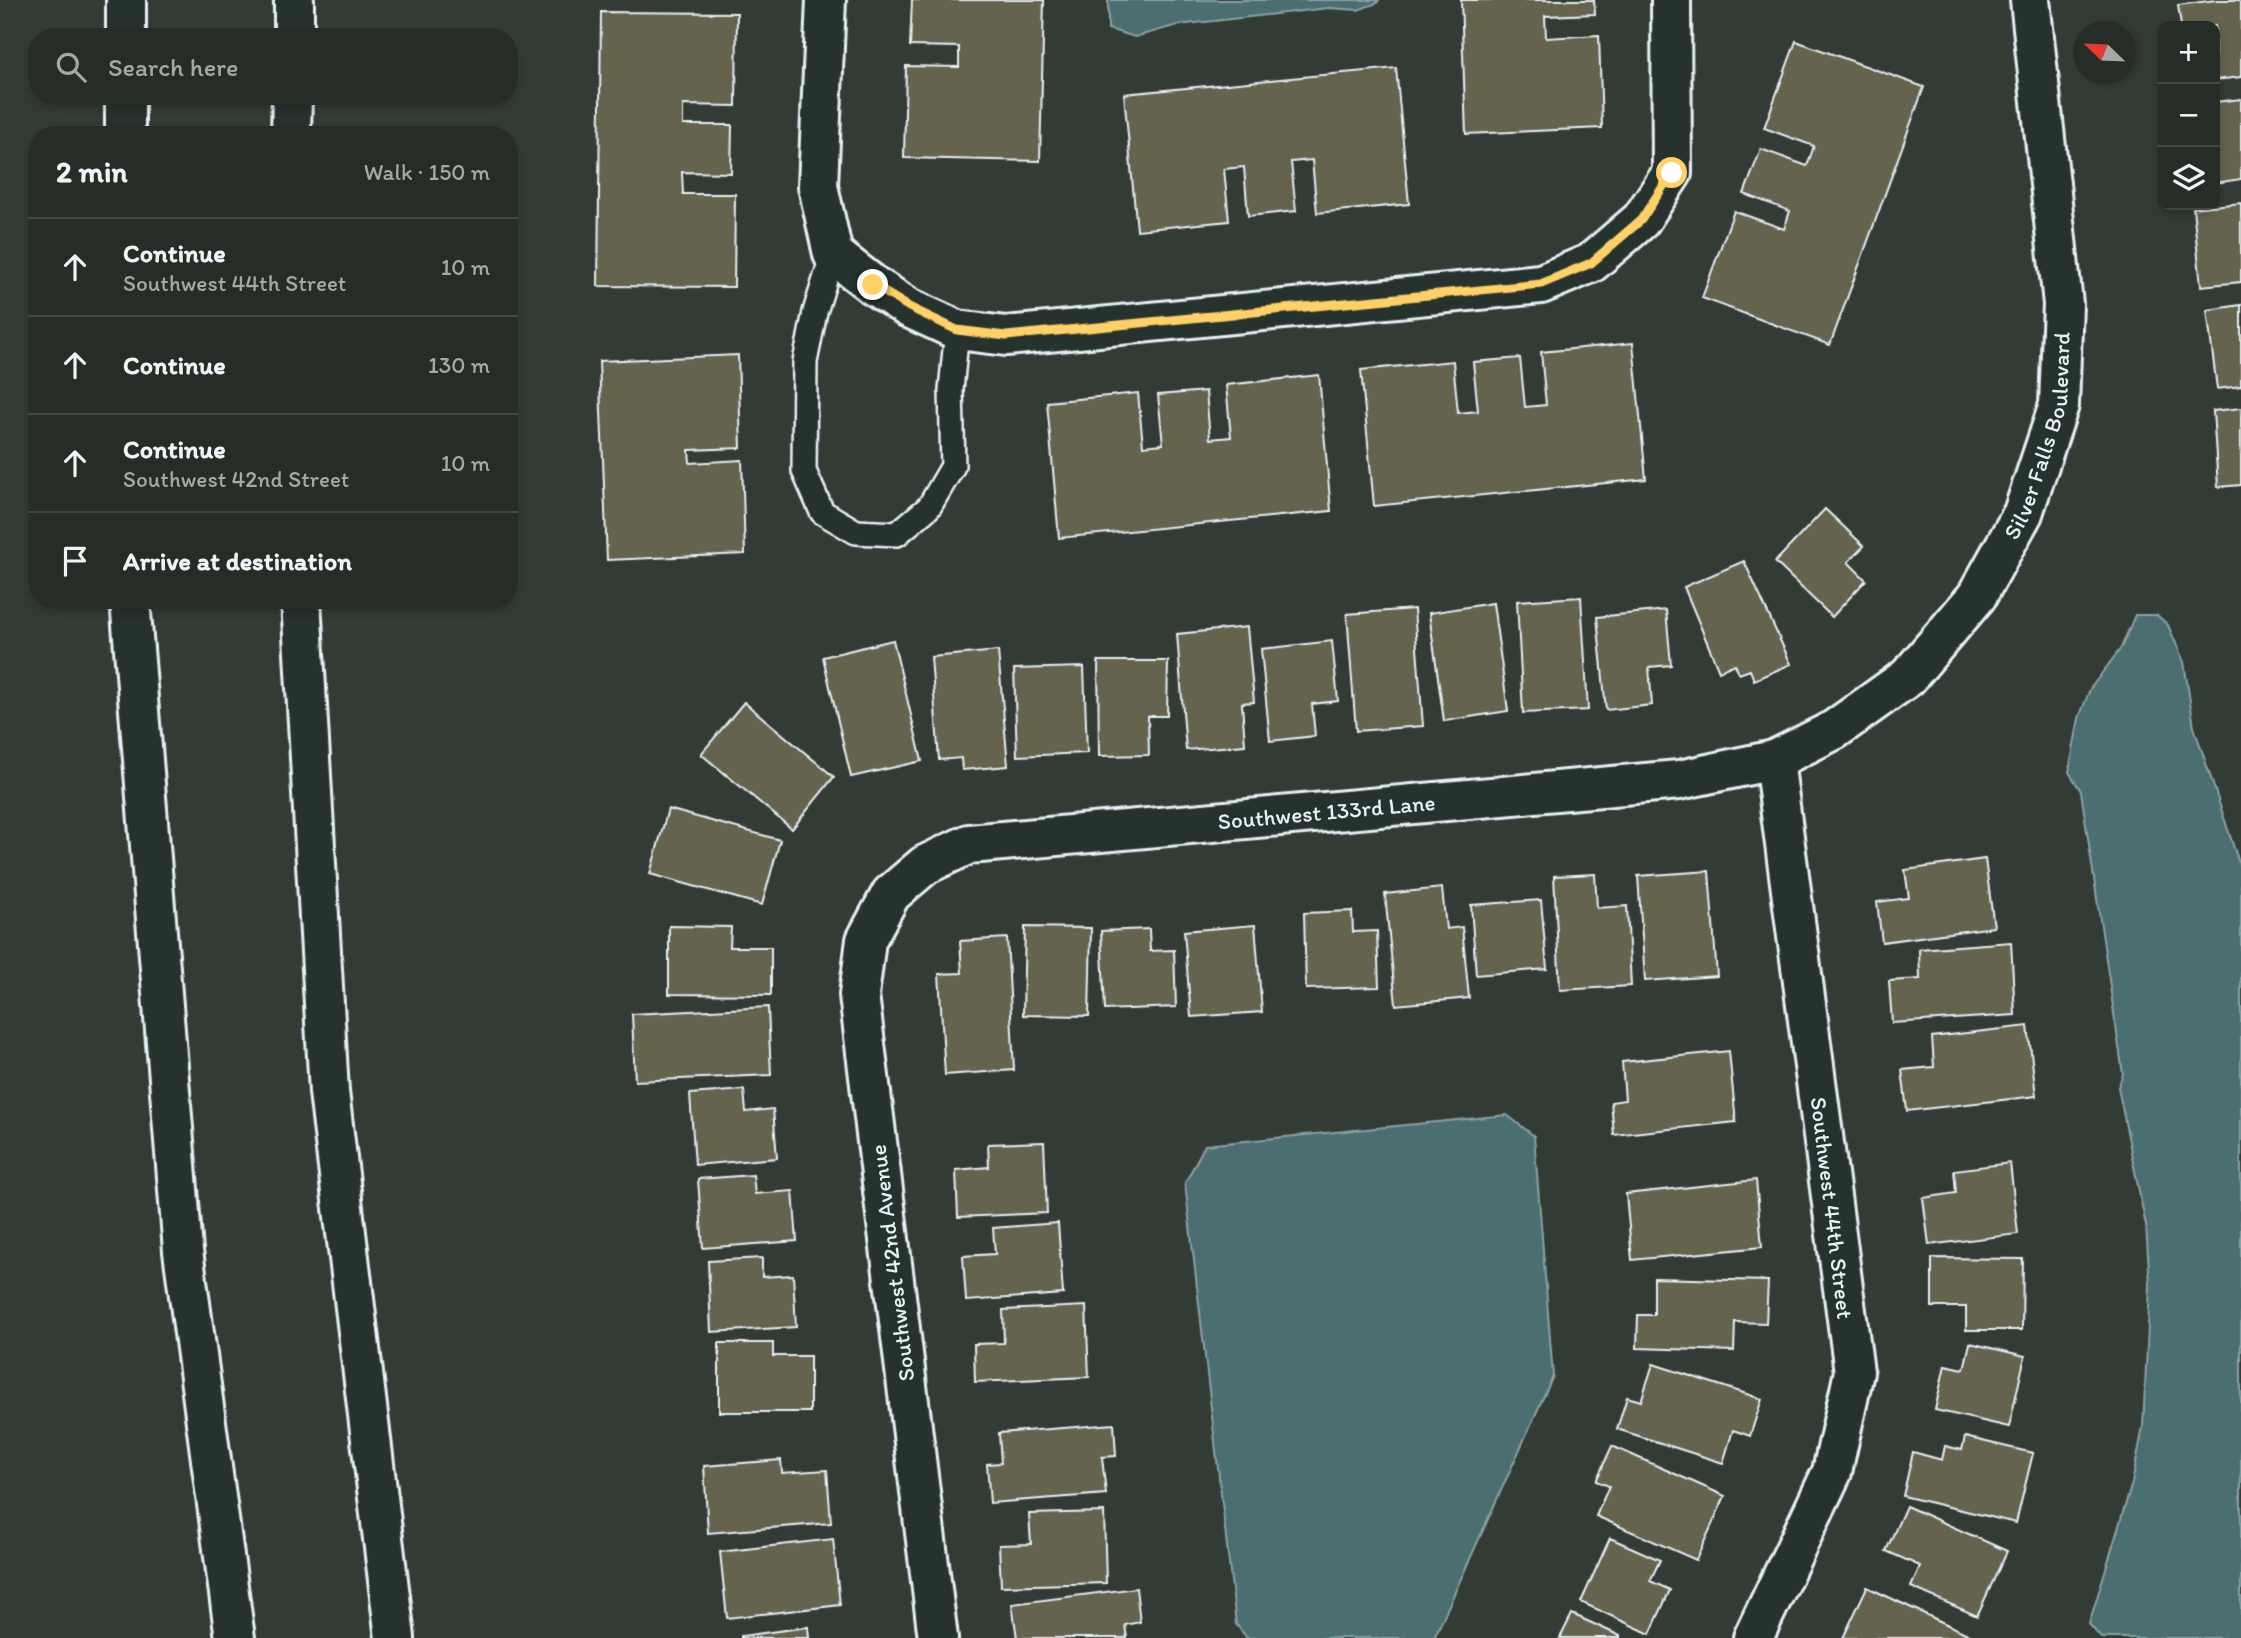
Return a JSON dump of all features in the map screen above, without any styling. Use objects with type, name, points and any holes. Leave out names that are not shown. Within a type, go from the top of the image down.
[{"type":"main road","points":[[126,0],[126,28]]},
{"type":"main road","points":[[294,28],[295,0]]},
{"type":"main road","points":[[826,0],[818,186],[833,254],[873,285],[909,307],[957,330],[1006,336],[1541,284],[1591,263],[1641,220],[1672,173],[1671,0]]},
{"type":"main road","name":"Silver Falls Boulevard","points":[[1774,760],[1834,730],[1908,677],[1977,596],[2023,513],[2059,405],[2063,304],[2030,0]]},
{"type":"main road","points":[[125,105],[125,126]]},
{"type":"main road","points":[[291,126],[292,105]]},
{"type":"main road","points":[[131,609],[183,1251],[234,1638]]},
{"type":"main road","points":[[302,609],[329,1092],[395,1638]]},
{"type":"main road","name":"Southwest 133rd Lane","points":[[891,894],[925,865],[969,844],[1679,780],[1774,760]]},
{"type":"main road","name":"Southwest 44th Street","points":[[1753,1638],[1832,1472],[1854,1372],[1774,760]]},
{"type":"main road","name":"Southwest 42nd Avenue","points":[[891,894],[866,940],[859,995],[938,1638]]},
{"type":"lane","points":[[833,254],[815,312],[805,362],[804,471],[822,512],[856,532],[897,534],[929,507],[953,466],[951,390],[957,330]]},
{"type":"water","points":[[1108,0],[1379,0],[1358,10],[1329,8],[1178,25],[1135,37],[1108,29]]},
{"type":"water","points":[[2135,615],[2157,615],[2168,625],[2184,662],[2194,727],[2241,869],[2241,1638],[2101,1638],[2089,1624],[2132,1483],[2143,1427],[2150,1285],[2146,1226],[2118,1087],[2123,1074],[2081,791],[2069,772],[2079,718],[2090,689],[2121,648]]},
{"type":"water","points":[[1507,1115],[1534,1136],[1553,1376],[1434,1638],[1247,1638],[1236,1624],[1185,1183],[1205,1145]]},
{"type":"building","points":[[912,0],[1044,0],[1040,161],[904,158],[906,66],[959,67],[959,47],[910,46]]},
{"type":"building","points":[[1461,0],[1594,0],[1595,14],[1545,16],[1546,38],[1599,35],[1602,128],[1466,134]]},
{"type":"building","points":[[2241,0],[2241,77],[2220,79],[2220,21],[2180,21],[2178,5]]},
{"type":"building","points":[[601,12],[737,13],[736,106],[683,105],[683,125],[732,125],[731,173],[682,172],[683,194],[735,194],[734,287],[598,286]]},
{"type":"building","points":[[1796,41],[1924,87],[1830,345],[1702,298],[1734,211],[1784,229],[1790,211],[1744,194],[1761,149],[1807,166],[1814,146],[1764,128]]},
{"type":"building","points":[[1396,68],[1409,204],[1317,213],[1312,160],[1291,162],[1296,211],[1248,216],[1244,167],[1224,169],[1229,221],[1137,230],[1124,94]]},
{"type":"building","points":[[2241,99],[2241,179],[2220,182],[2220,147],[2220,101]]},
{"type":"building","points":[[2241,203],[2241,282],[2201,286],[2193,210],[2220,210],[2220,205]]},
{"type":"building","points":[[2241,305],[2241,386],[2217,389],[2207,310]]},
{"type":"building","points":[[1633,343],[1646,479],[1374,506],[1361,370],[1453,361],[1458,413],[1478,411],[1473,362],[1520,358],[1525,407],[1546,405],[1541,352]]},
{"type":"building","points":[[738,355],[741,448],[689,450],[690,463],[742,460],[745,554],[607,560],[599,361]]},
{"type":"building","points":[[1319,375],[1331,511],[1059,538],[1047,402],[1138,393],[1143,446],[1163,444],[1158,395],[1206,391],[1210,439],[1231,437],[1226,385]]},
{"type":"building","points":[[2241,408],[2241,485],[2218,487],[2213,411]]},
{"type":"building","points":[[1825,509],[1864,546],[1848,562],[1866,580],[1832,617],[1775,562]]},
{"type":"building","points":[[1744,561],[1791,664],[1754,680],[1750,670],[1739,674],[1735,664],[1719,671],[1684,587]]},
{"type":"building","points":[[1581,597],[1588,710],[1523,713],[1517,601]]},
{"type":"building","points":[[1493,603],[1508,711],[1444,721],[1429,613]]},
{"type":"building","points":[[1414,609],[1423,726],[1356,731],[1347,614]]},
{"type":"building","points":[[1666,610],[1671,665],[1649,667],[1652,705],[1606,710],[1597,617]]},
{"type":"building","points":[[1247,627],[1254,702],[1242,703],[1245,745],[1186,750],[1177,634]]},
{"type":"building","points":[[893,640],[922,761],[851,777],[823,657]]},
{"type":"building","points":[[1332,641],[1338,701],[1312,704],[1315,736],[1270,741],[1261,649]]},
{"type":"building","points":[[998,651],[1008,766],[962,770],[961,758],[939,760],[931,657]]},
{"type":"building","points":[[1098,661],[1168,661],[1167,716],[1148,716],[1149,755],[1099,756]]},
{"type":"building","points":[[1084,667],[1087,753],[1017,756],[1014,669]]},
{"type":"building","points":[[744,702],[834,777],[792,829],[701,754]]},
{"type":"building","points":[[668,809],[780,840],[762,905],[650,874]]},
{"type":"building","points":[[1985,859],[1994,927],[1882,942],[1877,902],[1909,898],[1905,870]]},
{"type":"building","points":[[1709,871],[1717,976],[1645,981],[1638,876]]},
{"type":"building","points":[[1595,874],[1597,908],[1627,906],[1631,986],[1560,990],[1554,876]]},
{"type":"building","points":[[1442,888],[1446,929],[1462,927],[1469,998],[1396,1005],[1385,894]]},
{"type":"building","points":[[1541,900],[1547,969],[1476,975],[1471,905]]},
{"type":"building","points":[[1352,911],[1353,932],[1377,931],[1379,987],[1306,989],[1304,913]]},
{"type":"building","points":[[1255,925],[1262,1012],[1191,1017],[1184,931]]},
{"type":"building","points":[[669,926],[731,927],[730,947],[771,947],[771,995],[669,994]]},
{"type":"building","points":[[1025,927],[1091,928],[1089,1016],[1023,1015]]},
{"type":"building","points":[[1149,929],[1150,951],[1174,950],[1176,1007],[1105,1010],[1101,931]]},
{"type":"building","points":[[1007,938],[1014,1070],[945,1075],[939,974],[962,973],[960,941]]},
{"type":"building","points":[[2011,942],[2015,1015],[1892,1023],[1889,981],[1920,979],[1919,949]]},
{"type":"building","points":[[768,1007],[771,1075],[635,1081],[632,1014]]},
{"type":"building","points":[[2028,1026],[2036,1096],[1907,1111],[1902,1070],[1934,1067],[1932,1037]]},
{"type":"building","points":[[1729,1051],[1736,1122],[1614,1135],[1611,1102],[1625,1100],[1622,1062]]},
{"type":"building","points":[[744,1090],[746,1112],[773,1109],[777,1158],[695,1165],[690,1094]]},
{"type":"building","points":[[1044,1142],[1047,1213],[958,1217],[956,1170],[989,1167],[988,1144]]},
{"type":"building","points":[[2010,1163],[2018,1234],[1929,1245],[1923,1198],[1956,1193],[1954,1170]]},
{"type":"building","points":[[753,1175],[755,1194],[793,1191],[797,1241],[703,1248],[698,1179]]},
{"type":"building","points":[[1756,1180],[1762,1247],[1632,1260],[1626,1194]]},
{"type":"building","points":[[1058,1223],[1063,1294],[966,1301],[963,1256],[995,1254],[993,1228]]},
{"type":"building","points":[[762,1258],[762,1277],[793,1275],[796,1327],[711,1332],[708,1261]]},
{"type":"building","points":[[1932,1258],[2023,1259],[2022,1330],[1966,1330],[1966,1307],[1932,1307]]},
{"type":"building","points":[[1654,1278],[1768,1281],[1766,1323],[1735,1322],[1734,1351],[1637,1348],[1638,1315],[1654,1315]]},
{"type":"building","points":[[1086,1306],[1089,1377],[975,1382],[974,1344],[1004,1343],[1003,1310]]},
{"type":"building","points":[[719,1343],[773,1343],[773,1356],[810,1356],[810,1412],[719,1412]]},
{"type":"building","points":[[1970,1343],[2025,1356],[2009,1427],[1935,1410],[1945,1365],[1964,1369]]},
{"type":"building","points":[[1653,1364],[1762,1399],[1750,1436],[1733,1430],[1723,1463],[1617,1429],[1627,1397],[1641,1401]]},
{"type":"building","points":[[1114,1424],[1116,1456],[1102,1457],[1106,1494],[990,1503],[987,1464],[1001,1463],[999,1433]]},
{"type":"building","points":[[1965,1437],[2033,1453],[2016,1523],[1903,1496],[1913,1452],[1942,1460],[1945,1446],[1962,1450]]},
{"type":"building","points":[[1612,1446],[1725,1496],[1696,1560],[1596,1516],[1609,1486],[1596,1481]]},
{"type":"building","points":[[781,1460],[782,1473],[827,1470],[831,1523],[708,1533],[704,1466]]},
{"type":"building","points":[[1906,1506],[2007,1551],[1977,1616],[1911,1587],[1920,1566],[1886,1551]]},
{"type":"building","points":[[1104,1512],[1106,1583],[1001,1586],[999,1545],[1031,1544],[1029,1514]]},
{"type":"building","points":[[1610,1538],[1660,1560],[1650,1581],[1670,1590],[1650,1634],[1581,1602]]},
{"type":"building","points":[[833,1539],[840,1605],[727,1618],[720,1552]]},
{"type":"building","points":[[1867,1587],[1976,1638],[1843,1638]]},
{"type":"building","points":[[1136,1588],[1140,1622],[1125,1625],[1127,1638],[1017,1638],[1012,1604]]},
{"type":"building","points":[[1572,1614],[1620,1636],[1620,1638],[1560,1638]]},
{"type":"building","points":[[808,1627],[809,1638],[741,1638],[741,1636]]},
{"type":"route","points":[[873,285],[909,307],[957,330],[1006,336],[1541,284],[1591,263],[1641,220],[1672,173]]}]
